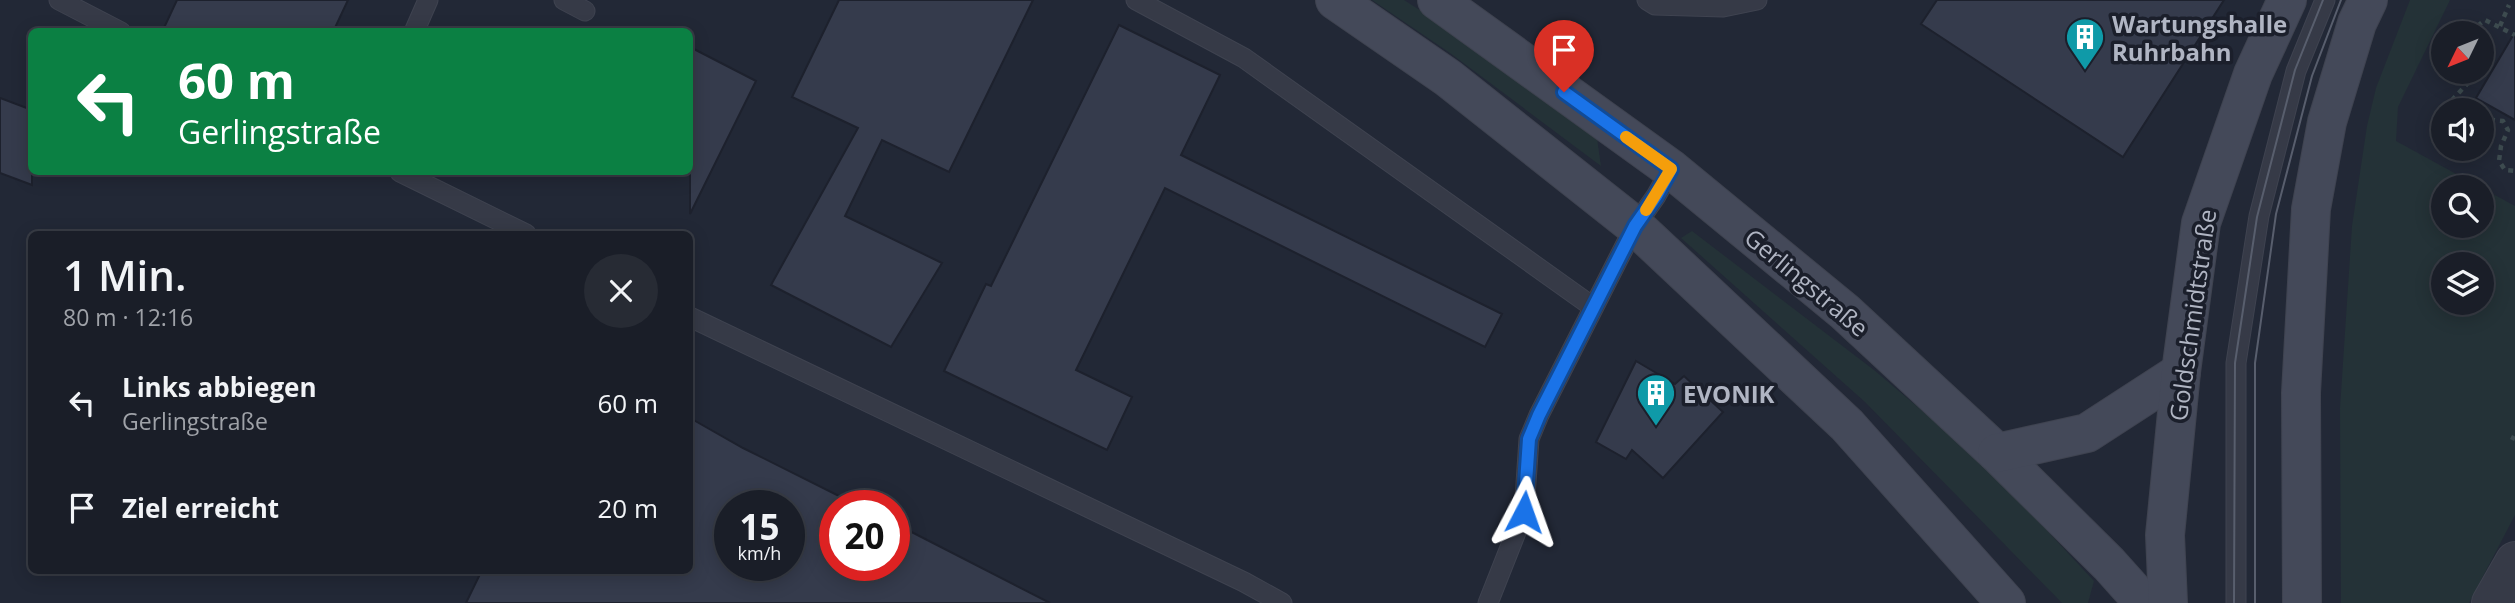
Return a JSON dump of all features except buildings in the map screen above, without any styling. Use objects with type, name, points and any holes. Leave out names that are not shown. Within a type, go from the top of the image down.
[{"type":"main road","points":[[1335,0],[1448,78],[1635,226],[1847,425],[2006,603]]},
{"type":"main road","name":"Gerlingstraße","points":[[1437,0],[1671,169],[1845,312],[1997,453],[2109,564],[2144,603]]},
{"type":"main road","name":"Goldschmidtstraße","points":[[2168,603],[2165,535],[2181,372],[2201,223],[2253,74],[2287,0]]},
{"type":"main road","points":[[2302,603],[2301,393],[2311,209],[2327,121],[2357,23],[2368,0]]},
{"type":"main road","points":[[1997,453],[2087,433],[2181,372]]},
{"type":"street","points":[[2491,603],[2515,561]]},
{"type":"lane","points":[[59,0],[113,28]]},
{"type":"lane","points":[[416,28],[428,0]]},
{"type":"lane","points":[[564,0],[585,11]]},
{"type":"lane","points":[[1136,0],[1244,58],[1593,307]]},
{"type":"lane","points":[[1647,0],[1654,5],[1723,7],[1757,0]]},
{"type":"lane","points":[[2236,603],[2236,363],[2259,216],[2297,71],[2325,0]]},
{"type":"lane","points":[[1488,603],[1524,512],[1529,439],[1635,226],[1671,169]]},
{"type":"lane","points":[[406,175],[520,231]]},
{"type":"lane","points":[[693,318],[1244,582],[1282,603]]},
{"type":"path","points":[[2500,26],[2509,5]]},
{"type":"path","points":[[2494,23],[2515,34]]},
{"type":"path","points":[[2454,98],[2467,84]]},
{"type":"path","points":[[2494,120],[2502,121],[2508,130],[2501,146],[2499,161],[2505,170],[2515,171]]},
{"type":"shaded area","points":[[1372,0],[1404,0],[1462,37],[1597,138],[1601,166],[1450,53]]},
{"type":"shaded area","points":[[2410,0],[2450,0],[2440,21],[2431,21],[2431,39],[2398,107],[2396,141],[2458,175],[2431,175],[2431,238],[2494,238],[2494,195],[2515,206],[2515,515],[2469,603],[2341,603],[2340,408],[2352,226],[2367,126],[2376,88]]},
{"type":"shaded area","points":[[1692,231],[1874,370],[1985,464],[2094,581],[2088,603],[2062,603],[1865,402],[1681,238]]},
{"type":"tram line","points":[[2234,603],[2235,363],[2257,217],[2295,70],[2323,0]]},
{"type":"tram line","points":[[2255,603],[2255,363],[2276,214],[2312,76],[2341,0]]},
{"type":"slow traffic","points":[[1626,137],[1671,169],[1646,210]]},
{"type":"place","name":"Wartungshalle Ruhrbahn","points":[[2085,71]]},
{"type":"place","name":"EVONIK","points":[[1656,427]]},
{"type":"route","points":[[1524,512],[1529,439],[1539,415],[1635,226],[1671,169],[1564,92]]}]
